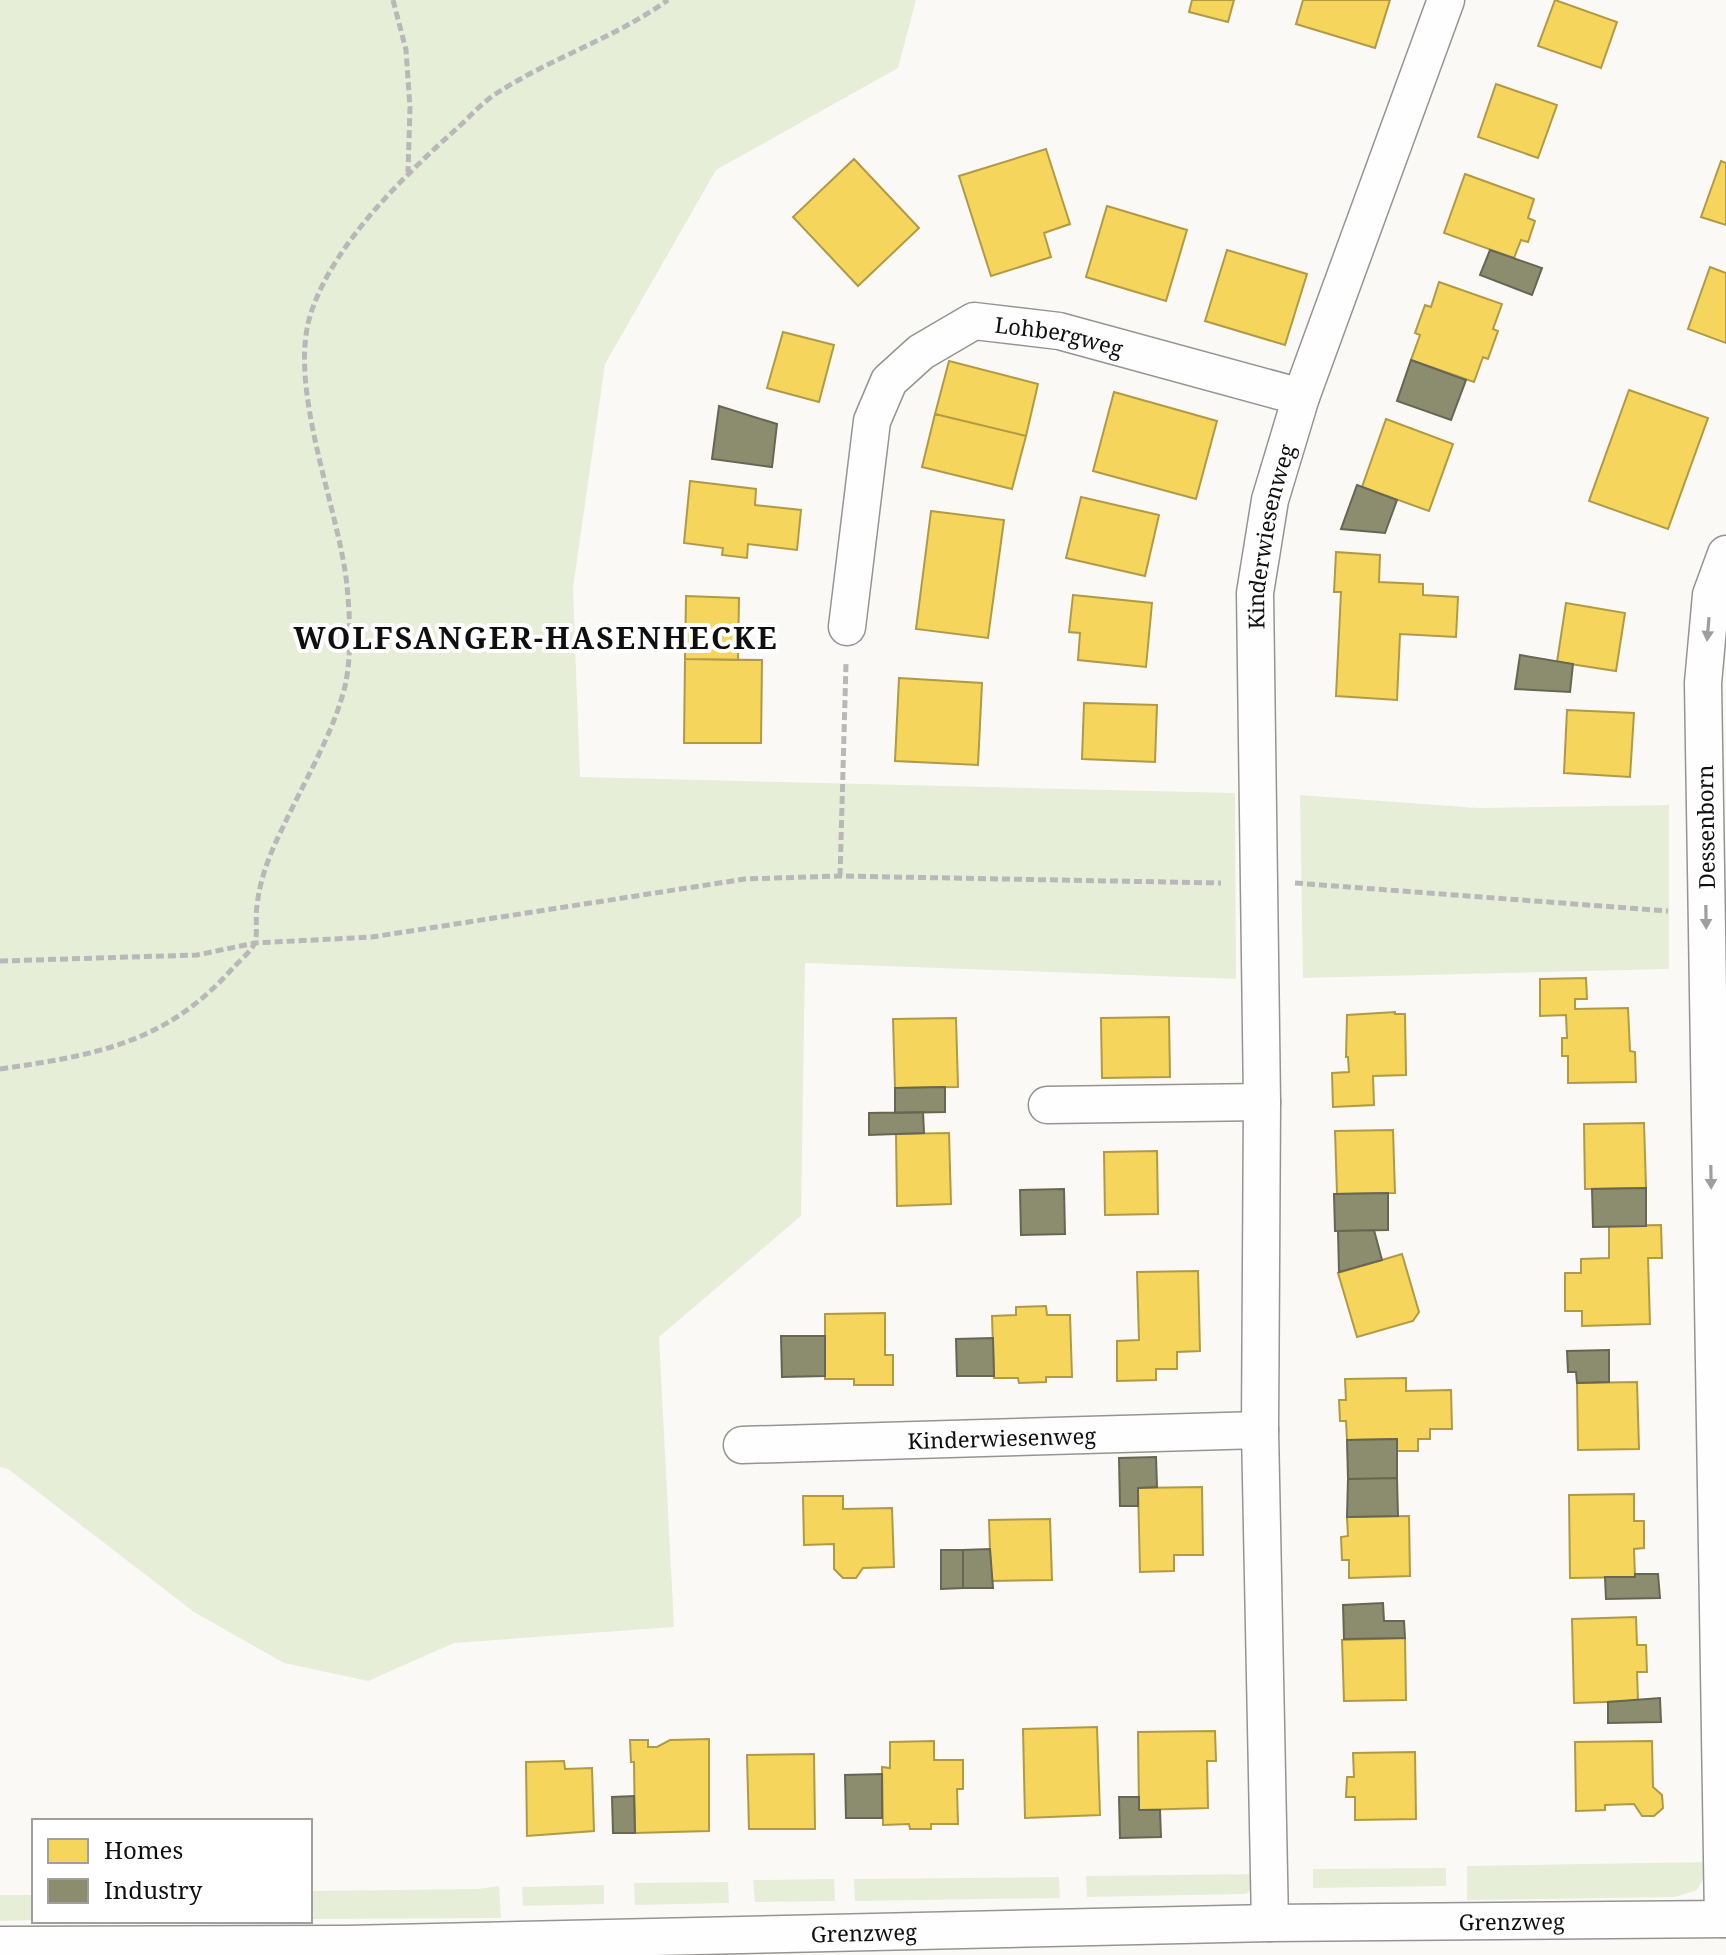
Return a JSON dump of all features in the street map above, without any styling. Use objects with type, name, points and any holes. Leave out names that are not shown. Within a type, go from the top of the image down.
[{"type":"street","name":"Kinderwiesenweg","points":[[1270,1923],[1260,1430],[1262,1102],[1255,593],[1270,500],[1301,397],[1446,0]]},
{"type":"street","name":"Lohbergweg","points":[[847,627],[872,421],[889,381],[921,352],[974,321],[1059,331],[1301,397]]},
{"type":"street","name":"Dessenborn","points":[[1724,1919],[1703,683],[1711,595],[1726,554]]},
{"type":"street","points":[[1047,1105],[1262,1102]]},
{"type":"street","name":"Kinderwiesenweg","points":[[742,1445],[1260,1430]]},
{"type":"street","name":"Grenzweg","points":[[0,1945],[347,1944],[1270,1923],[1724,1919]]},
{"type":"path","points":[[393,0],[406,50],[410,108],[408,173]]},
{"type":"path","points":[[0,1069],[108,1049],[146,1035],[181,1017],[221,981],[255,943],[257,905],[266,863],[330,727],[345,686],[349,643],[347,586],[339,537],[308,397],[305,348],[310,313],[324,282],[367,219],[408,173],[495,94],[668,0]]},
{"type":"path","points":[[840,876],[847,627]]},
{"type":"path","points":[[0,961],[197,955],[255,943],[372,937],[745,879],[840,876],[1258,883],[1649,912],[1706,911]]},
{"type":"green space","points":[[0,0],[916,0],[898,68],[716,170],[605,364],[573,588],[580,777],[1235,793],[1236,979],[805,963],[801,1216],[659,1337],[674,1627],[454,1643],[368,1681],[284,1663],[194,1612],[8,1469],[0,1467]]},
{"type":"green space","points":[[1300,795],[1478,808],[1669,805],[1669,969],[1303,978]]},
{"type":"green space","points":[[1707,1862],[1706,1874],[1697,1890],[1675,1897],[1467,1900],[1467,1866]]},
{"type":"green space","points":[[1446,1868],[1446,1886],[1313,1888],[1313,1869]]},
{"type":"green space","points":[[1256,1874],[1254,1887],[1246,1894],[1087,1897],[1086,1876]]},
{"type":"green space","points":[[1059,1877],[1060,1898],[855,1901],[854,1879]]},
{"type":"green space","points":[[834,1879],[835,1901],[755,1902],[753,1880]]},
{"type":"green space","points":[[728,1882],[729,1903],[635,1905],[634,1883]]},
{"type":"green space","points":[[604,1885],[604,1904],[523,1906],[522,1887]]},
{"type":"green space","points":[[499,1886],[501,1918],[312,1919],[312,1891],[478,1889]]},
{"type":"green space","points":[[0,1895],[32,1895],[32,1920],[0,1921]]},
{"type":"building: Homes","points":[[1192,0],[1234,0],[1228,22],[1189,12]]},
{"type":"building: Homes","points":[[1303,0],[1390,0],[1375,48],[1296,24]]},
{"type":"building: Homes","points":[[1555,0],[1617,22],[1601,68],[1538,46]]},
{"type":"building: Homes","points":[[1496,84],[1557,105],[1538,158],[1478,137]]},
{"type":"building: Homes","points":[[1046,149],[1070,224],[1044,233],[1051,257],[991,276],[959,176]]},
{"type":"building: Homes","points":[[854,159],[919,228],[858,286],[793,217]]},
{"type":"building: Homes","points":[[1721,161],[1726,163],[1726,225],[1701,217]]},
{"type":"building: Homes","points":[[1465,174],[1534,199],[1528,218],[1535,221],[1528,242],[1521,240],[1514,258],[1444,233]]},
{"type":"building: Homes","points":[[1107,206],[1187,230],[1166,301],[1086,277]]},
{"type":"building: Homes","points":[[1227,250],[1307,274],[1285,345],[1205,321]]},
{"type":"building: Homes","points":[[1710,267],[1726,273],[1726,343],[1688,329]]},
{"type":"building: Homes","points":[[1439,282],[1502,304],[1493,329],[1498,331],[1488,359],[1483,357],[1474,382],[1411,360],[1420,335],[1415,333],[1425,305],[1431,307]]},
{"type":"building: Homes","points":[[783,332],[834,345],[819,402],[767,388]]},
{"type":"building: Homes","points":[[949,361],[1038,384],[1026,436],[935,414]]},
{"type":"building: Homes","points":[[1629,390],[1708,418],[1668,529],[1589,501]]},
{"type":"building: Homes","points":[[1114,392],[1217,421],[1196,499],[1093,471]]},
{"type":"building: Homes","points":[[935,414],[1026,436],[1012,489],[922,467]]},
{"type":"building: Homes","points":[[1386,419],[1453,444],[1429,511],[1362,487]]},
{"type":"building: Homes","points":[[690,481],[756,489],[755,505],[801,510],[797,550],[748,544],[747,558],[722,555],[723,548],[684,543]]},
{"type":"building: Homes","points":[[1081,497],[1159,515],[1145,576],[1066,558]]},
{"type":"building: Homes","points":[[931,511],[1004,520],[988,638],[916,629]]},
{"type":"building: Homes","points":[[1336,552],[1380,555],[1379,582],[1423,584],[1423,595],[1458,597],[1456,637],[1400,634],[1397,700],[1336,696],[1341,592],[1334,592]]},
{"type":"building: Homes","points":[[1073,595],[1152,603],[1146,667],[1078,660],[1080,633],[1069,632]]},
{"type":"building: Homes","points":[[686,596],[739,598],[738,660],[685,659]]},
{"type":"building: Homes","points":[[1566,603],[1625,613],[1616,671],[1557,662]]},
{"type":"building: Homes","points":[[685,659],[762,660],[761,743],[684,743]]},
{"type":"building: Homes","points":[[899,678],[982,683],[978,765],[895,761]]},
{"type":"building: Homes","points":[[1084,703],[1157,705],[1155,762],[1082,759]]},
{"type":"building: Homes","points":[[1567,710],[1634,713],[1630,777],[1564,773]]},
{"type":"building: Homes","points":[[1586,978],[1587,999],[1575,999],[1575,1009],[1628,1008],[1630,1051],[1635,1052],[1636,1082],[1568,1083],[1568,1056],[1562,1056],[1562,1038],[1567,1038],[1566,1015],[1540,1016],[1540,979]]},
{"type":"building: Homes","points":[[1405,1014],[1406,1075],[1373,1076],[1374,1105],[1333,1107],[1332,1073],[1349,1072],[1346,1057],[1347,1015]]},
{"type":"building: Homes","points":[[1169,1017],[1170,1077],[1102,1078],[1101,1018]]},
{"type":"building: Homes","points":[[956,1018],[958,1087],[895,1088],[893,1019]]},
{"type":"building: Homes","points":[[1644,1123],[1646,1188],[1585,1189],[1584,1124]]},
{"type":"building: Homes","points":[[1393,1130],[1395,1193],[1337,1194],[1335,1131]]},
{"type":"building: Homes","points":[[949,1133],[951,1204],[897,1206],[896,1134]]},
{"type":"building: Homes","points":[[1157,1151],[1158,1214],[1105,1215],[1104,1152]]},
{"type":"building: Homes","points":[[1661,1225],[1662,1258],[1648,1258],[1650,1324],[1582,1326],[1582,1311],[1565,1311],[1565,1273],[1581,1273],[1581,1259],[1609,1258],[1609,1226]]},
{"type":"building: Homes","points":[[1402,1254],[1419,1312],[1413,1321],[1357,1337],[1338,1273]]},
{"type":"building: Homes","points":[[1198,1271],[1200,1351],[1177,1352],[1177,1369],[1156,1369],[1156,1380],[1117,1381],[1117,1341],[1139,1340],[1137,1272]]},
{"type":"building: Homes","points":[[1046,1306],[1047,1315],[1070,1315],[1072,1377],[1046,1377],[1046,1382],[1019,1383],[1018,1378],[994,1378],[992,1316],[1016,1315],[1016,1307]]},
{"type":"building: Homes","points":[[885,1313],[885,1355],[893,1355],[893,1385],[854,1385],[854,1379],[825,1379],[825,1314]]},
{"type":"building: Homes","points":[[1406,1378],[1406,1391],[1451,1390],[1452,1429],[1430,1429],[1430,1439],[1418,1439],[1418,1451],[1397,1451],[1397,1439],[1347,1440],[1346,1421],[1340,1421],[1339,1400],[1346,1400],[1345,1379]]},
{"type":"building: Homes","points":[[1637,1382],[1639,1449],[1578,1450],[1577,1383]]},
{"type":"building: Homes","points":[[1202,1487],[1203,1555],[1174,1555],[1174,1571],[1140,1572],[1138,1488]]},
{"type":"building: Homes","points":[[1634,1494],[1634,1521],[1644,1521],[1644,1548],[1634,1549],[1635,1577],[1570,1578],[1569,1495]]},
{"type":"building: Homes","points":[[803,1496],[843,1496],[843,1509],[892,1508],[894,1567],[863,1568],[856,1578],[843,1578],[834,1569],[834,1544],[804,1545]]},
{"type":"building: Homes","points":[[1409,1516],[1410,1576],[1349,1578],[1349,1560],[1342,1560],[1341,1537],[1348,1536],[1347,1517]]},
{"type":"building: Homes","points":[[1050,1519],[1052,1580],[991,1581],[989,1520]]},
{"type":"building: Homes","points":[[1636,1617],[1637,1645],[1646,1645],[1647,1672],[1637,1672],[1638,1701],[1574,1703],[1572,1619]]},
{"type":"building: Homes","points":[[1405,1638],[1406,1700],[1344,1701],[1342,1640]]},
{"type":"building: Homes","points":[[1097,1727],[1100,1815],[1025,1818],[1023,1729]]},
{"type":"building: Homes","points":[[1215,1731],[1216,1761],[1207,1761],[1208,1808],[1139,1810],[1138,1732]]},
{"type":"building: Homes","points":[[709,1739],[709,1831],[635,1833],[634,1762],[631,1762],[630,1740],[648,1740],[648,1747],[657,1747],[670,1740]]},
{"type":"building: Homes","points":[[934,1741],[934,1760],[963,1760],[963,1789],[957,1789],[958,1824],[931,1824],[931,1829],[910,1829],[909,1824],[883,1825],[882,1767],[890,1768],[890,1742]]},
{"type":"building: Homes","points":[[1652,1741],[1653,1787],[1662,1795],[1663,1808],[1654,1816],[1642,1816],[1634,1804],[1605,1805],[1605,1810],[1576,1811],[1575,1742]]},
{"type":"building: Homes","points":[[1415,1752],[1416,1819],[1355,1820],[1355,1797],[1346,1797],[1347,1777],[1354,1777],[1353,1753]]},
{"type":"building: Homes","points":[[814,1754],[815,1829],[749,1829],[747,1755]]},
{"type":"building: Homes","points":[[564,1761],[565,1769],[592,1768],[594,1831],[527,1836],[526,1762]]},
{"type":"building: Industry","points":[[1490,250],[1542,268],[1532,295],[1480,275]]},
{"type":"building: Industry","points":[[1411,360],[1466,380],[1451,420],[1397,401]]},
{"type":"building: Industry","points":[[719,406],[777,424],[772,467],[712,459]]},
{"type":"building: Industry","points":[[1357,485],[1397,500],[1385,533],[1341,529]]},
{"type":"building: Industry","points":[[1520,655],[1573,664],[1570,692],[1515,689]]},
{"type":"building: Industry","points":[[945,1087],[945,1112],[895,1113],[895,1088]]},
{"type":"building: Industry","points":[[923,1112],[924,1133],[869,1135],[869,1113]]},
{"type":"building: Industry","points":[[1646,1188],[1646,1226],[1593,1227],[1592,1189]]},
{"type":"building: Industry","points":[[1064,1189],[1065,1234],[1021,1235],[1020,1190]]},
{"type":"building: Industry","points":[[1388,1193],[1388,1230],[1335,1231],[1334,1194]]},
{"type":"building: Industry","points":[[1374,1230],[1382,1260],[1339,1272],[1338,1231]]},
{"type":"building: Industry","points":[[781,1336],[825,1336],[825,1376],[782,1377]]},
{"type":"building: Industry","points":[[993,1338],[994,1376],[957,1376],[956,1339]]},
{"type":"building: Industry","points":[[1609,1350],[1609,1382],[1577,1383],[1576,1372],[1568,1372],[1567,1351]]},
{"type":"building: Industry","points":[[1397,1439],[1397,1478],[1348,1479],[1347,1440]]},
{"type":"building: Industry","points":[[1156,1457],[1157,1487],[1138,1488],[1138,1506],[1120,1506],[1119,1458]]},
{"type":"building: Industry","points":[[1397,1478],[1398,1516],[1347,1517],[1348,1479]]},
{"type":"building: Industry","points":[[990,1549],[993,1588],[963,1588],[963,1550]]},
{"type":"building: Industry","points":[[941,1550],[963,1550],[963,1588],[941,1589]]},
{"type":"building: Industry","points":[[1635,1574],[1658,1574],[1660,1598],[1606,1599],[1605,1577],[1635,1577]]},
{"type":"building: Industry","points":[[1383,1603],[1384,1621],[1404,1621],[1405,1638],[1344,1639],[1343,1605]]},
{"type":"building: Industry","points":[[1660,1698],[1661,1722],[1608,1723],[1608,1702]]},
{"type":"building: Industry","points":[[882,1774],[882,1818],[846,1818],[845,1775]]},
{"type":"building: Industry","points":[[634,1796],[635,1833],[613,1833],[612,1797]]},
{"type":"building: Industry","points":[[1119,1797],[1139,1797],[1139,1810],[1160,1810],[1161,1837],[1120,1838]]},
{"type":"district","name":"WOLFSANGER-HASENHECKE","points":[[536,637]]}]
